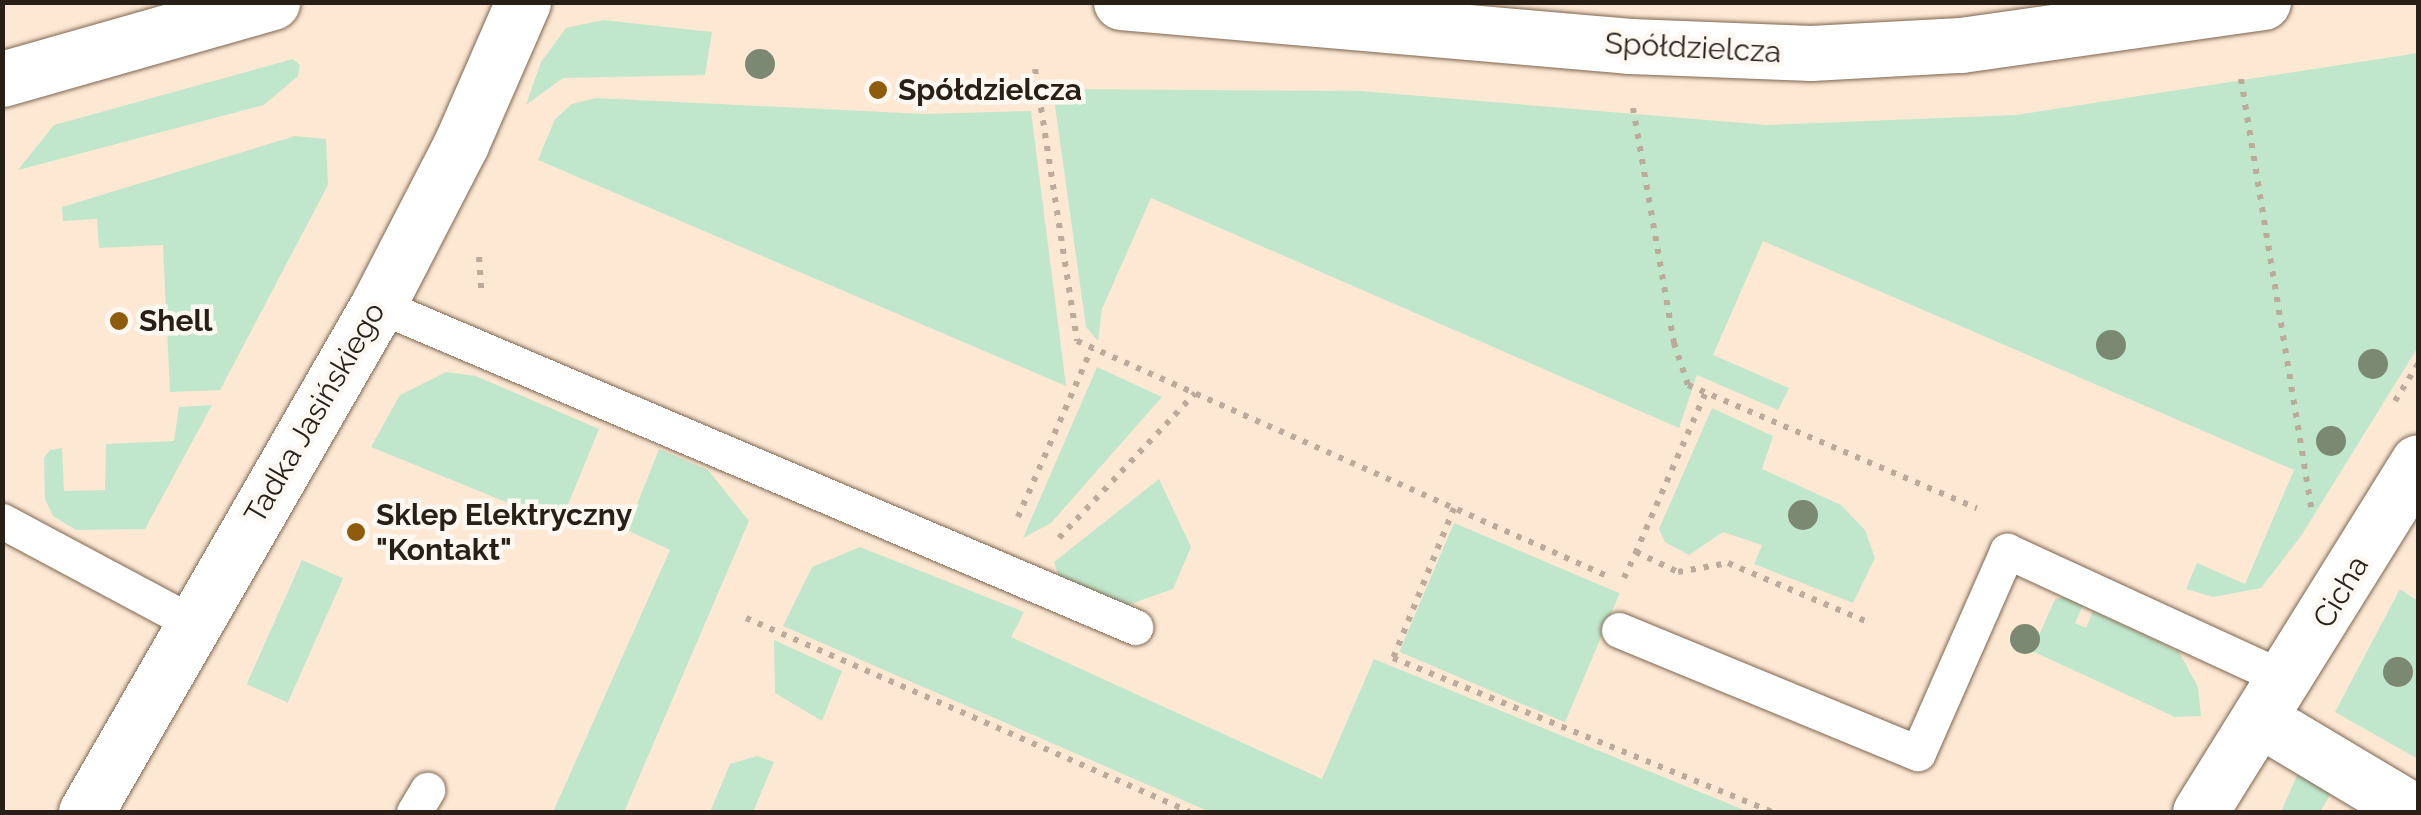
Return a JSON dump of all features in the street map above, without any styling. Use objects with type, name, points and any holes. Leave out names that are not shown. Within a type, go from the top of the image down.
[{"type":"street","points":[[2,79],[272,2]]},
{"type":"street","name":"Tadka Jasińskiego","points":[[86,812],[378,305],[461,144],[523,2]]},
{"type":"street","name":"Spółdzielcza","points":[[1121,2],[1630,46],[1811,53],[2016,39],[2264,2]]},
{"type":"street","name":"Cicha","points":[[2200,812],[2274,700],[2418,462]]},
{"type":"street","points":[[2274,700],[2415,812]]},
{"type":"lane","points":[[378,305],[1135,627]]},
{"type":"lane","points":[[2,522],[193,623]]},
{"type":"lane","points":[[1619,630],[1918,753],[2007,551],[2274,700]]},
{"type":"path","points":[[1035,70],[1077,341],[1622,582],[1706,394]]},
{"type":"path","points":[[2241,79],[2314,528]]},
{"type":"path","points":[[1633,107],[1674,343],[1688,385],[1984,511]]},
{"type":"path","points":[[480,246],[478,281],[486,303]]},
{"type":"path","points":[[1015,524],[1092,348]]},
{"type":"path","points":[[2388,413],[2418,364]]},
{"type":"path","points":[[1054,543],[1195,394]]},
{"type":"path","points":[[1454,508],[1392,658],[1773,812]]},
{"type":"path","points":[[1636,552],[1678,572],[1728,563],[1865,621]]},
{"type":"path","points":[[746,618],[1189,812]]},
{"type":"green space","points":[[603,20],[712,32],[705,75],[563,78],[526,105],[541,62],[566,28]]},
{"type":"green space","points":[[2418,53],[2418,347],[2301,536],[2261,588],[2213,597],[2186,589],[2197,563],[2245,584],[2294,470],[1763,241],[1713,355],[1789,388],[1778,410],[1697,375],[1679,428],[1151,198],[1102,309],[1098,341],[1086,327],[1055,106],[1057,93],[1066,89],[1360,91],[1767,125],[2016,115]]},
{"type":"green space","points":[[293,59],[300,65],[298,76],[264,105],[18,170],[54,125]]},
{"type":"green space","points":[[596,98],[924,114],[1031,111],[1066,386],[538,160],[555,119],[572,104]]},
{"type":"green space","points":[[295,136],[326,139],[328,185],[220,390],[170,392],[163,245],[99,248],[97,219],[63,221],[62,207]]},
{"type":"green space","points":[[1097,367],[1162,397],[1051,523],[1023,538]]},
{"type":"green space","points":[[446,372],[476,376],[599,429],[560,524],[371,447],[400,395]]},
{"type":"green space","points":[[212,405],[145,529],[76,530],[53,516],[45,499],[44,458],[50,450],[62,448],[64,491],[105,490],[106,444],[174,441],[179,407]]},
{"type":"green space","points":[[1712,408],[1773,436],[1762,469],[1841,505],[1865,530],[1875,558],[1853,603],[1754,564],[1762,545],[1723,532],[1689,555],[1665,542],[1659,529]]},
{"type":"green space","points":[[659,449],[708,470],[749,521],[624,812],[553,812],[670,550],[627,530]]},
{"type":"green space","points":[[1159,479],[1191,547],[1173,589],[1125,606],[1061,583],[1054,562]]},
{"type":"green space","points":[[1454,523],[1620,593],[1565,722],[1399,652]]},
{"type":"green space","points":[[860,547],[1024,612],[1011,637],[1322,779],[1374,659],[1749,812],[1210,812],[783,626],[812,567]]},
{"type":"green space","points":[[302,560],[343,578],[288,703],[247,684]]},
{"type":"green space","points":[[2400,589],[2418,601],[2418,759],[2335,712]]},
{"type":"green space","points":[[2065,597],[2083,605],[2075,623],[2086,628],[2093,611],[2179,652],[2198,687],[2201,716],[2175,717],[2032,651],[2055,599]]},
{"type":"green space","points":[[774,640],[842,671],[822,721],[775,693]]},
{"type":"green space","points":[[757,756],[774,762],[753,812],[710,812],[730,764]]},
{"type":"green space","points":[[2298,773],[2334,788],[2320,812],[2281,812]]},
{"type":"place","name":"Spółdzielcza","points":[[878,90]]},
{"type":"place","name":"Shell","points":[[119,321]]},
{"type":"place","name":"Sklep Elektryczny \"Kontakt\"","points":[[356,532]]}]
